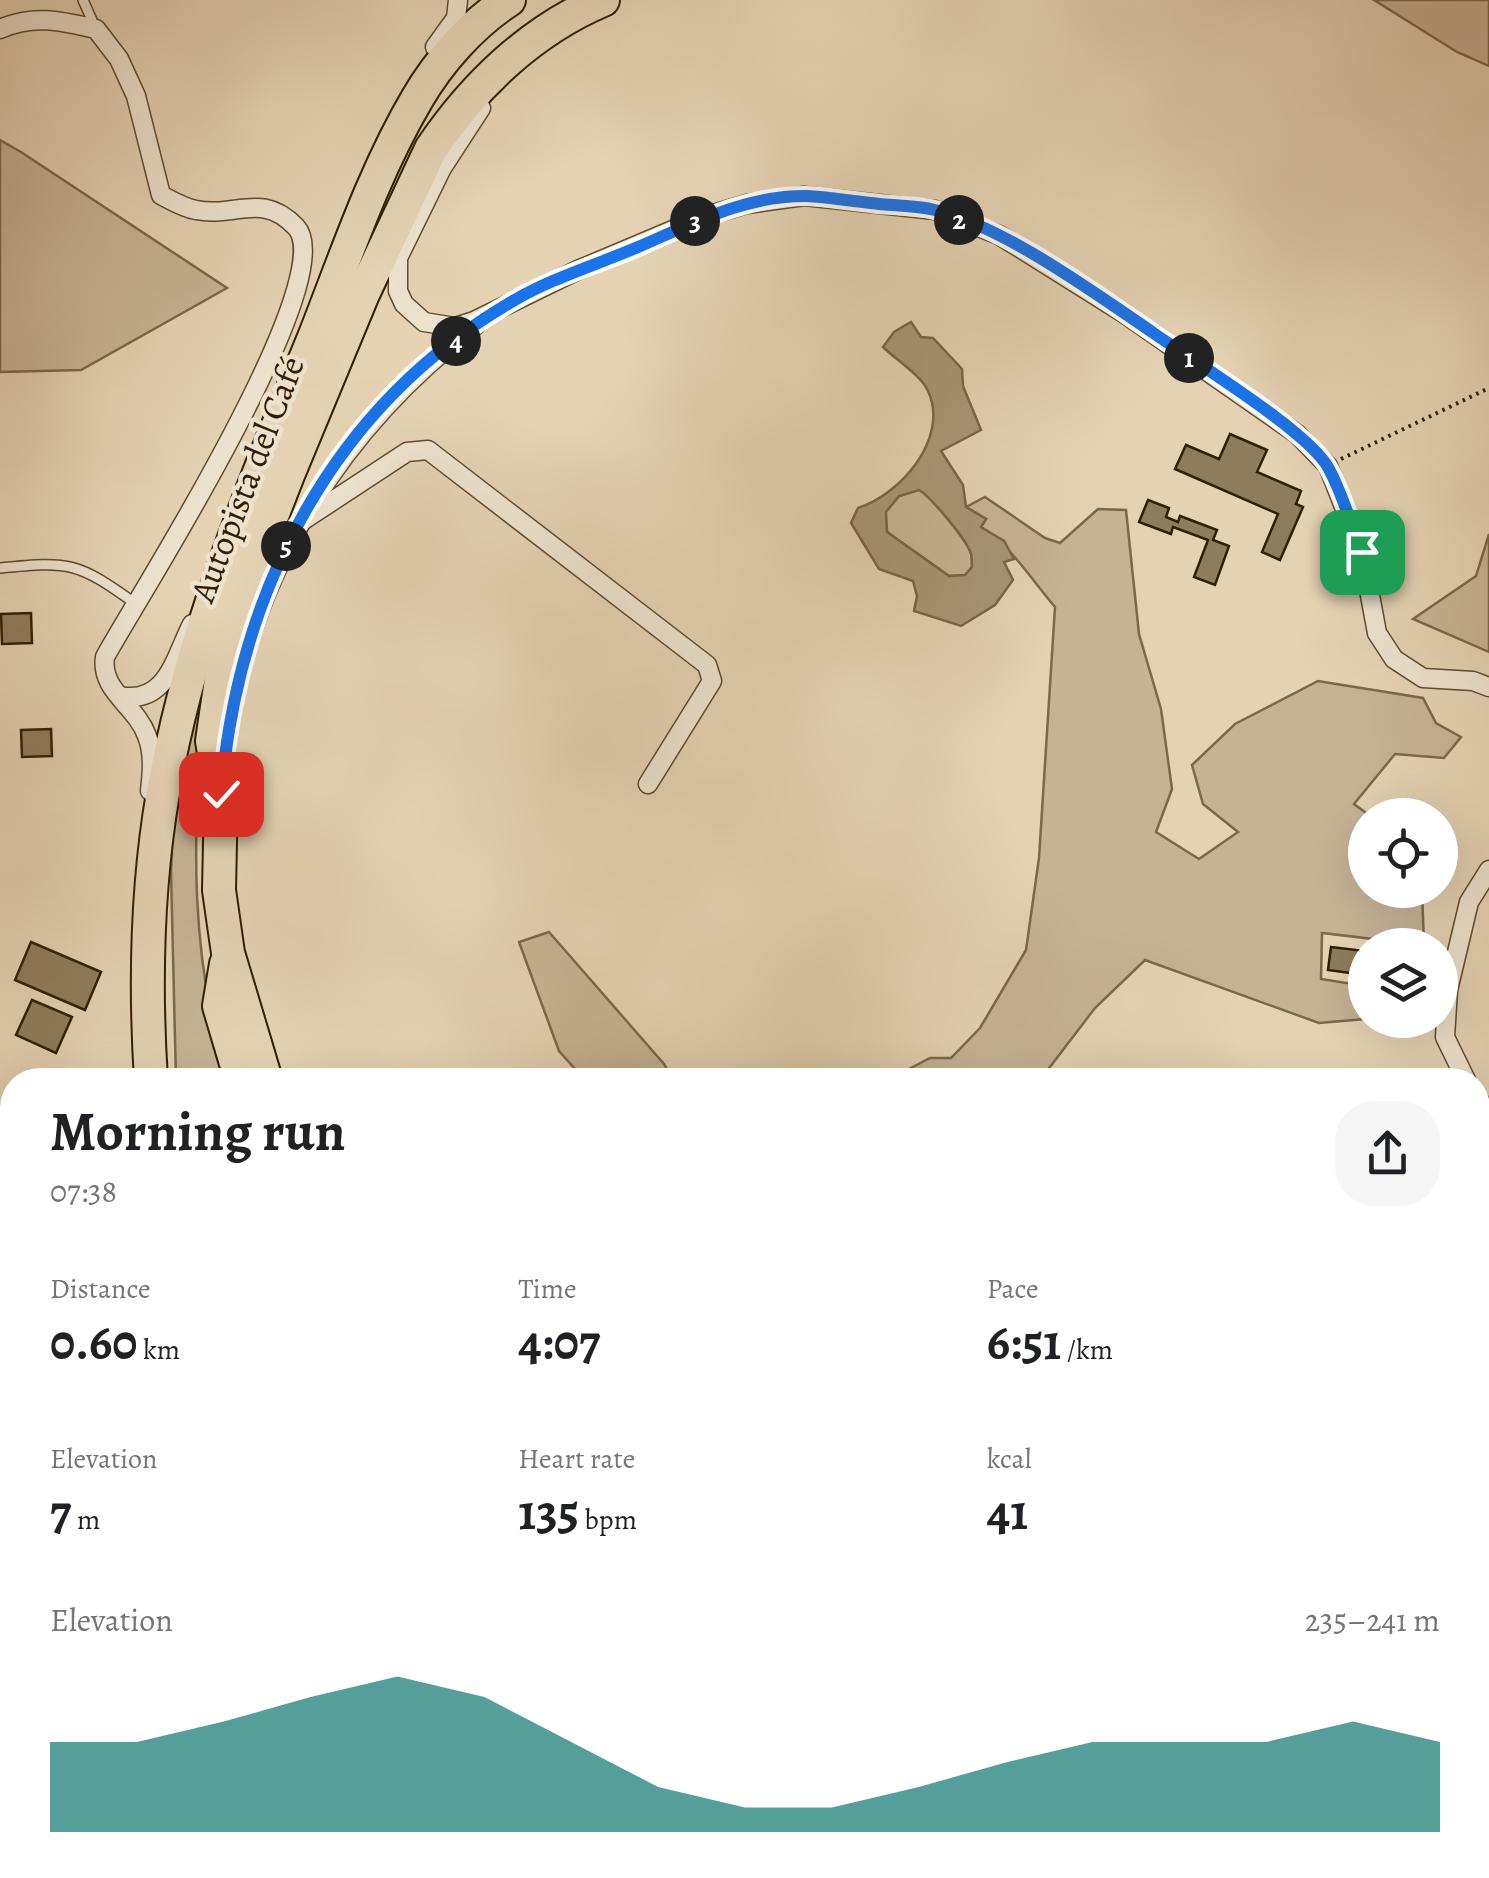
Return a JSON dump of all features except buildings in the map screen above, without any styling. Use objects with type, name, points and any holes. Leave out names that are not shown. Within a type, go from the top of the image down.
[{"type":"highway","name":"Autopista del Café","points":[[150,1068],[148,1012],[156,846],[176,732],[219,576],[386,163],[432,76],[475,26],[509,0]]},
{"type":"highway","name":"Autopista del Café","points":[[262,1068],[228,952],[219,890],[221,794],[212,741],[233,622],[318,402],[409,192],[449,122],[492,75],[555,23],[603,0]]},
{"type":"highway","points":[[228,952],[219,1006],[237,1068]]},
{"type":"highway","points":[[148,1012],[164,1068]]},
{"type":"street","points":[[386,163],[410,91],[426,59],[456,18],[458,0]]},
{"type":"street","points":[[621,0],[571,28],[494,92],[442,168],[398,258],[398,291],[404,304],[424,322],[455,327],[706,216],[747,204],[804,196],[935,210],[1000,236],[1122,312],[1297,434],[1328,466],[1362,552],[1377,633],[1394,659],[1423,678],[1473,680],[1489,687]]},
{"type":"street","points":[[0,30],[22,20],[46,18],[96,29],[118,59],[136,96],[161,195],[198,211],[262,206],[287,218],[301,231],[304,255],[288,317],[262,377],[105,657],[105,678],[134,710],[148,739],[152,754],[148,814],[156,846]]},
{"type":"street","points":[[221,794],[232,701],[243,655],[275,567],[296,525],[346,450],[406,382],[452,343],[514,300]]},
{"type":"street","points":[[296,525],[407,452],[428,450],[707,665],[712,681],[648,784]]},
{"type":"street","points":[[120,696],[144,697],[164,682],[219,576]]},
{"type":"street","points":[[1460,1068],[1446,1037],[1448,990],[1469,902],[1489,870]]},
{"type":"lane","points":[[83,0],[96,29]]},
{"type":"lane","points":[[0,568],[60,562],[98,577],[136,604]]},
{"type":"path","points":[[1328,466],[1489,388]]},
{"type":"shaded area","points":[[1374,0],[1489,0],[1489,66],[1457,52]]},
{"type":"shaded area","points":[[0,140],[227,288],[81,370],[0,372]]},
{"type":"shaded area","points":[[911,322],[921,337],[933,338],[962,369],[963,386],[981,430],[941,451],[963,485],[966,507],[986,519],[981,527],[1004,541],[1014,559],[1004,562],[1013,580],[995,605],[961,626],[914,611],[917,596],[913,581],[879,569],[851,523],[858,508],[890,491],[904,478],[927,445],[932,427],[933,409],[925,385],[883,347],[894,332]],"holes":[[[919,490],[939,509],[970,551],[972,567],[965,575],[949,576],[887,532],[886,512],[899,496]]]},
{"type":"shaded area","points":[[919,489],[947,518],[970,551],[972,567],[965,575],[949,576],[887,532],[885,512],[899,496]]},
{"type":"shaded area","points":[[985,497],[1045,538],[1060,543],[1098,509],[1126,510],[1139,634],[1161,709],[1172,789],[1156,832],[1199,859],[1238,832],[1203,804],[1192,765],[1235,724],[1318,681],[1423,698],[1436,723],[1461,737],[1444,758],[1395,754],[1359,798],[1348,798],[1348,908],[1423,908],[1423,928],[1348,928],[1348,936],[1322,933],[1321,979],[1348,983],[1348,1020],[1319,1023],[1145,960],[1095,1008],[1049,1068],[911,1068],[930,1058],[951,1058],[980,1028],[1026,950],[1039,858],[1055,607],[1011,553],[981,527],[986,519],[966,507]]},
{"type":"shaded area","points":[[1489,534],[1489,652],[1413,619],[1476,576]]},
{"type":"shaded area","points":[[188,708],[202,713],[197,898],[207,990],[225,1068],[176,1068],[171,872],[174,793]]},
{"type":"shaded area","points":[[549,932],[666,1068],[574,1068],[559,1051],[519,942]]},
{"type":"route","points":[[221,794],[232,701],[257,610],[296,525],[320,486],[375,415],[440,352],[514,300],[706,216],[747,204],[804,196],[935,210],[1000,236],[1122,312],[1297,434],[1328,466],[1362,552]]}]
